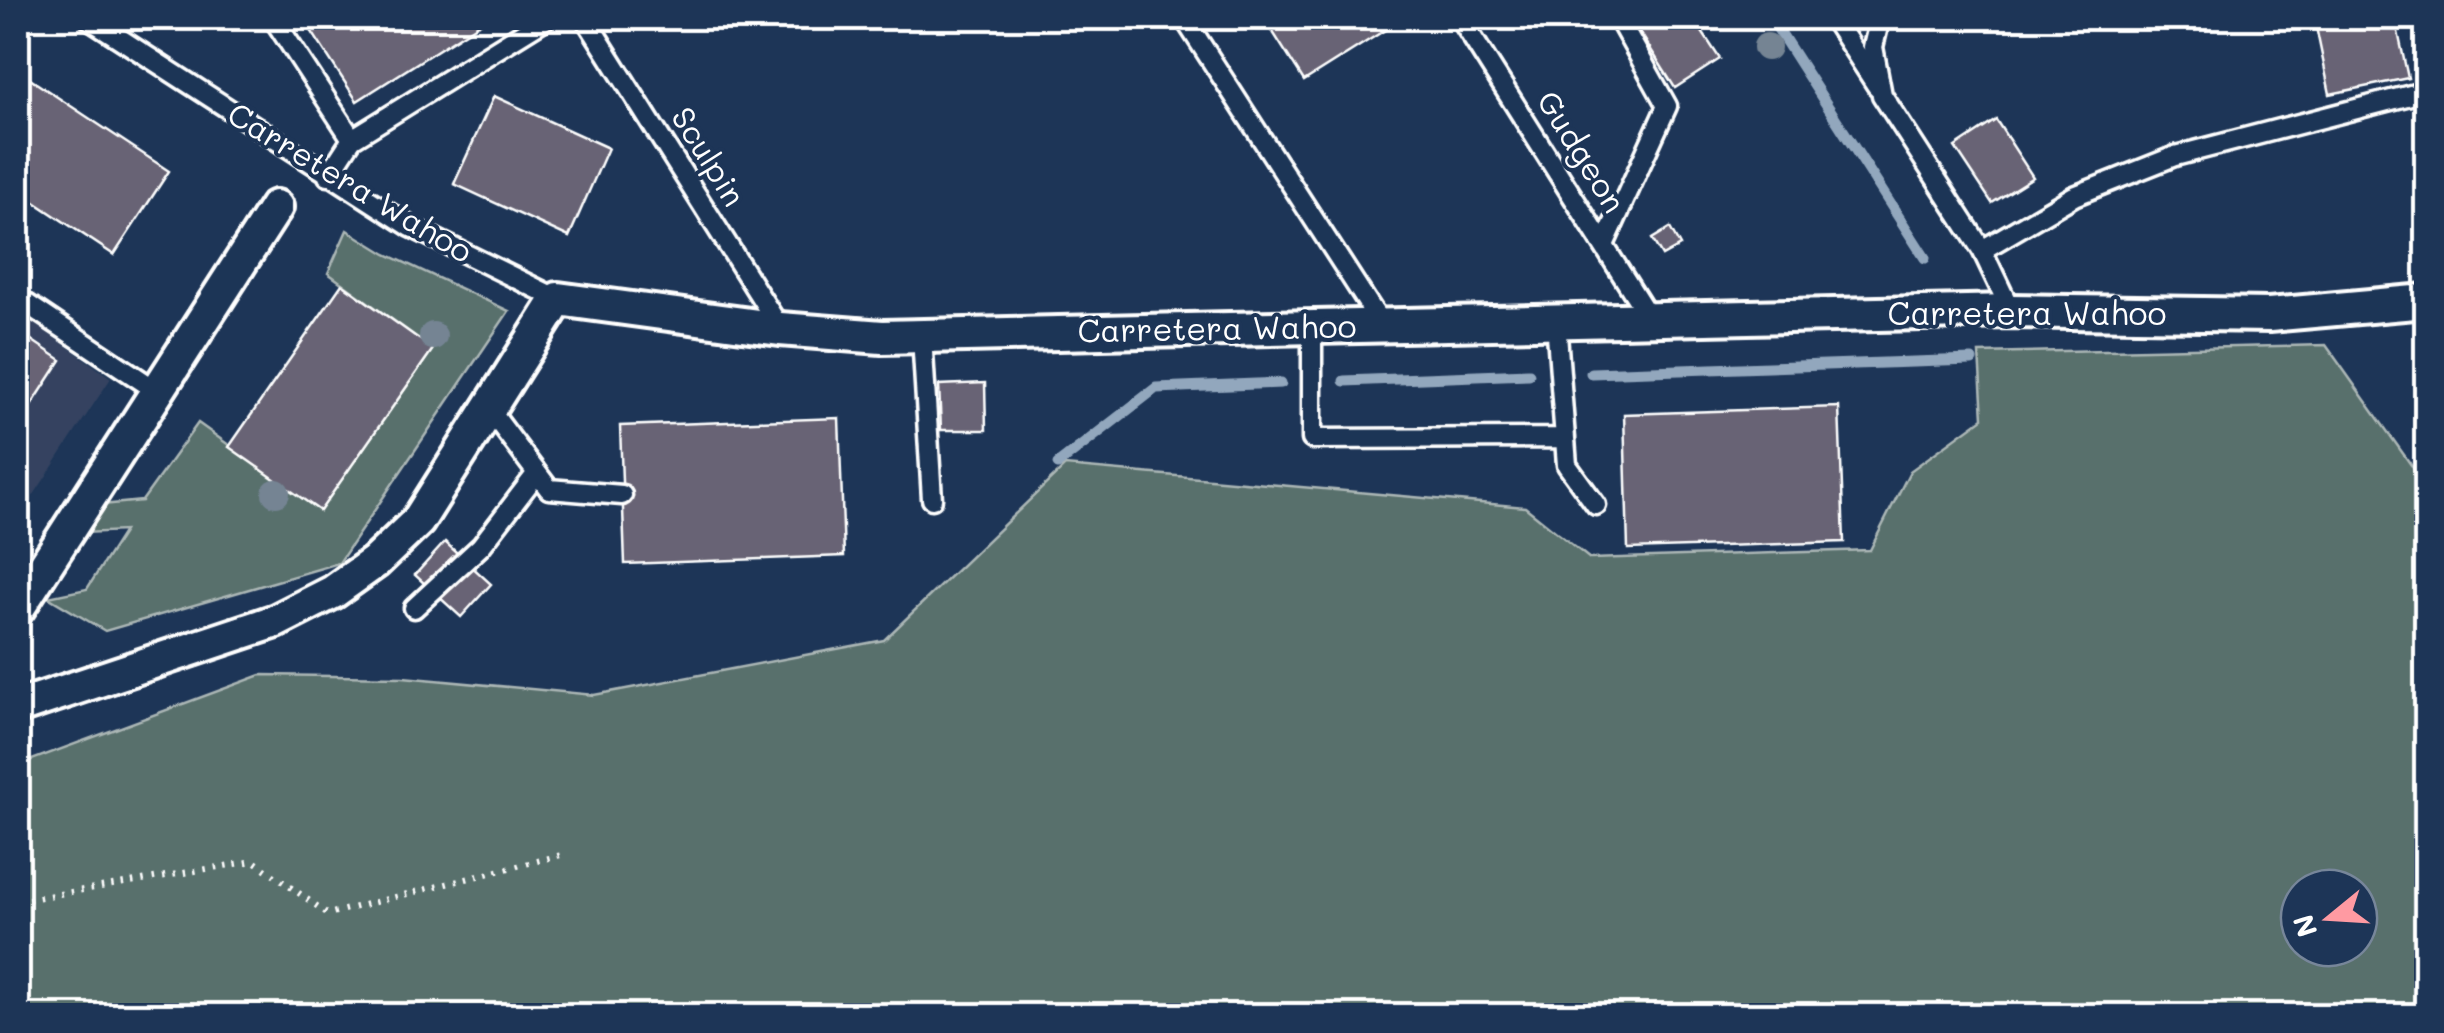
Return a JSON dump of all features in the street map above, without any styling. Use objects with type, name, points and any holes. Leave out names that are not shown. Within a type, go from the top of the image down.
[{"type":"street","points":[[18,608],[276,207]]},
{"type":"street","name":"Carretera Wahoo","points":[[558,299],[780,329],[922,336],[2010,311],[2270,315],[2426,301]]},
{"type":"street","points":[[18,707],[276,621],[333,592],[375,562],[418,521],[558,299]]},
{"type":"lane","name":"Carretera Wahoo","points":[[88,18],[411,227],[558,299]]},
{"type":"lane","points":[[273,18],[352,139]]},
{"type":"lane","points":[[328,176],[352,139],[547,18]]},
{"type":"lane","name":"Sculpin","points":[[585,18],[780,329]]},
{"type":"lane","points":[[1184,18],[1382,326]]},
{"type":"lane","name":"Gudgeon","points":[[1460,18],[1650,319]]},
{"type":"lane","points":[[1604,245],[1667,106],[1618,18]]},
{"type":"lane","points":[[1833,18],[1982,250],[2010,311]]},
{"type":"lane","points":[[1880,18],[1873,48],[1882,95]]},
{"type":"lane","points":[[1982,250],[2074,196],[2174,156],[2426,91]]},
{"type":"lane","points":[[18,298],[157,391]]},
{"type":"lane","points":[[1556,321],[1567,465],[1596,505]]},
{"type":"lane","points":[[1312,327],[1312,439],[1565,438]]},
{"type":"lane","points":[[922,336],[932,499]]},
{"type":"lane","points":[[489,409],[549,489],[622,495]]},
{"type":"lane","points":[[414,608],[481,546],[537,473]]},
{"type":"path","points":[[18,900],[254,861],[328,914],[565,854]]},
{"type":"shaded area","points":[[18,311],[111,378],[18,519]]},
{"type":"green space","points":[[347,230],[386,254],[509,311],[339,563],[105,631],[48,597],[87,589],[124,531],[84,533],[102,505],[142,501],[198,423],[320,510],[433,349],[328,273]]},
{"type":"green space","points":[[2326,345],[2426,486],[2426,1015],[18,1015],[18,765],[261,675],[403,677],[594,695],[884,640],[1065,466],[1525,507],[1590,559],[1870,550],[1910,471],[1983,418],[1979,353]]},
{"type":"building","points":[[303,18],[488,18],[357,101]]},
{"type":"building","points":[[1264,18],[1404,18],[1304,81]]},
{"type":"building","points":[[1631,18],[1693,18],[1720,59],[1675,88]]},
{"type":"building","points":[[2362,18],[2395,18],[2408,78],[2330,94],[2316,27]]},
{"type":"building","points":[[18,71],[169,171],[114,255],[18,191]]},
{"type":"building","points":[[494,96],[608,148],[569,237],[454,184]]},
{"type":"building","points":[[1996,120],[2033,177],[1992,203],[1955,147]]},
{"type":"building","points":[[1670,228],[1680,246],[1662,256],[1652,239]]},
{"type":"building","points":[[342,284],[433,349],[320,511],[229,447]]},
{"type":"building","points":[[18,331],[61,360],[18,426]]},
{"type":"building","points":[[985,383],[986,430],[941,430],[939,385]]},
{"type":"building","points":[[1839,407],[1844,542],[1628,549],[1624,414]]},
{"type":"building","points":[[839,418],[844,556],[625,564],[620,426]]},
{"type":"building","points":[[445,542],[491,584],[461,617],[415,575]]},
{"type":"waterway","points":[[1771,18],[1925,258]]},
{"type":"waterway","points":[[1591,373],[1972,360]]},
{"type":"waterway","points":[[1344,381],[1529,374]]},
{"type":"waterway","points":[[1058,464],[1156,388],[1281,383]]}]
